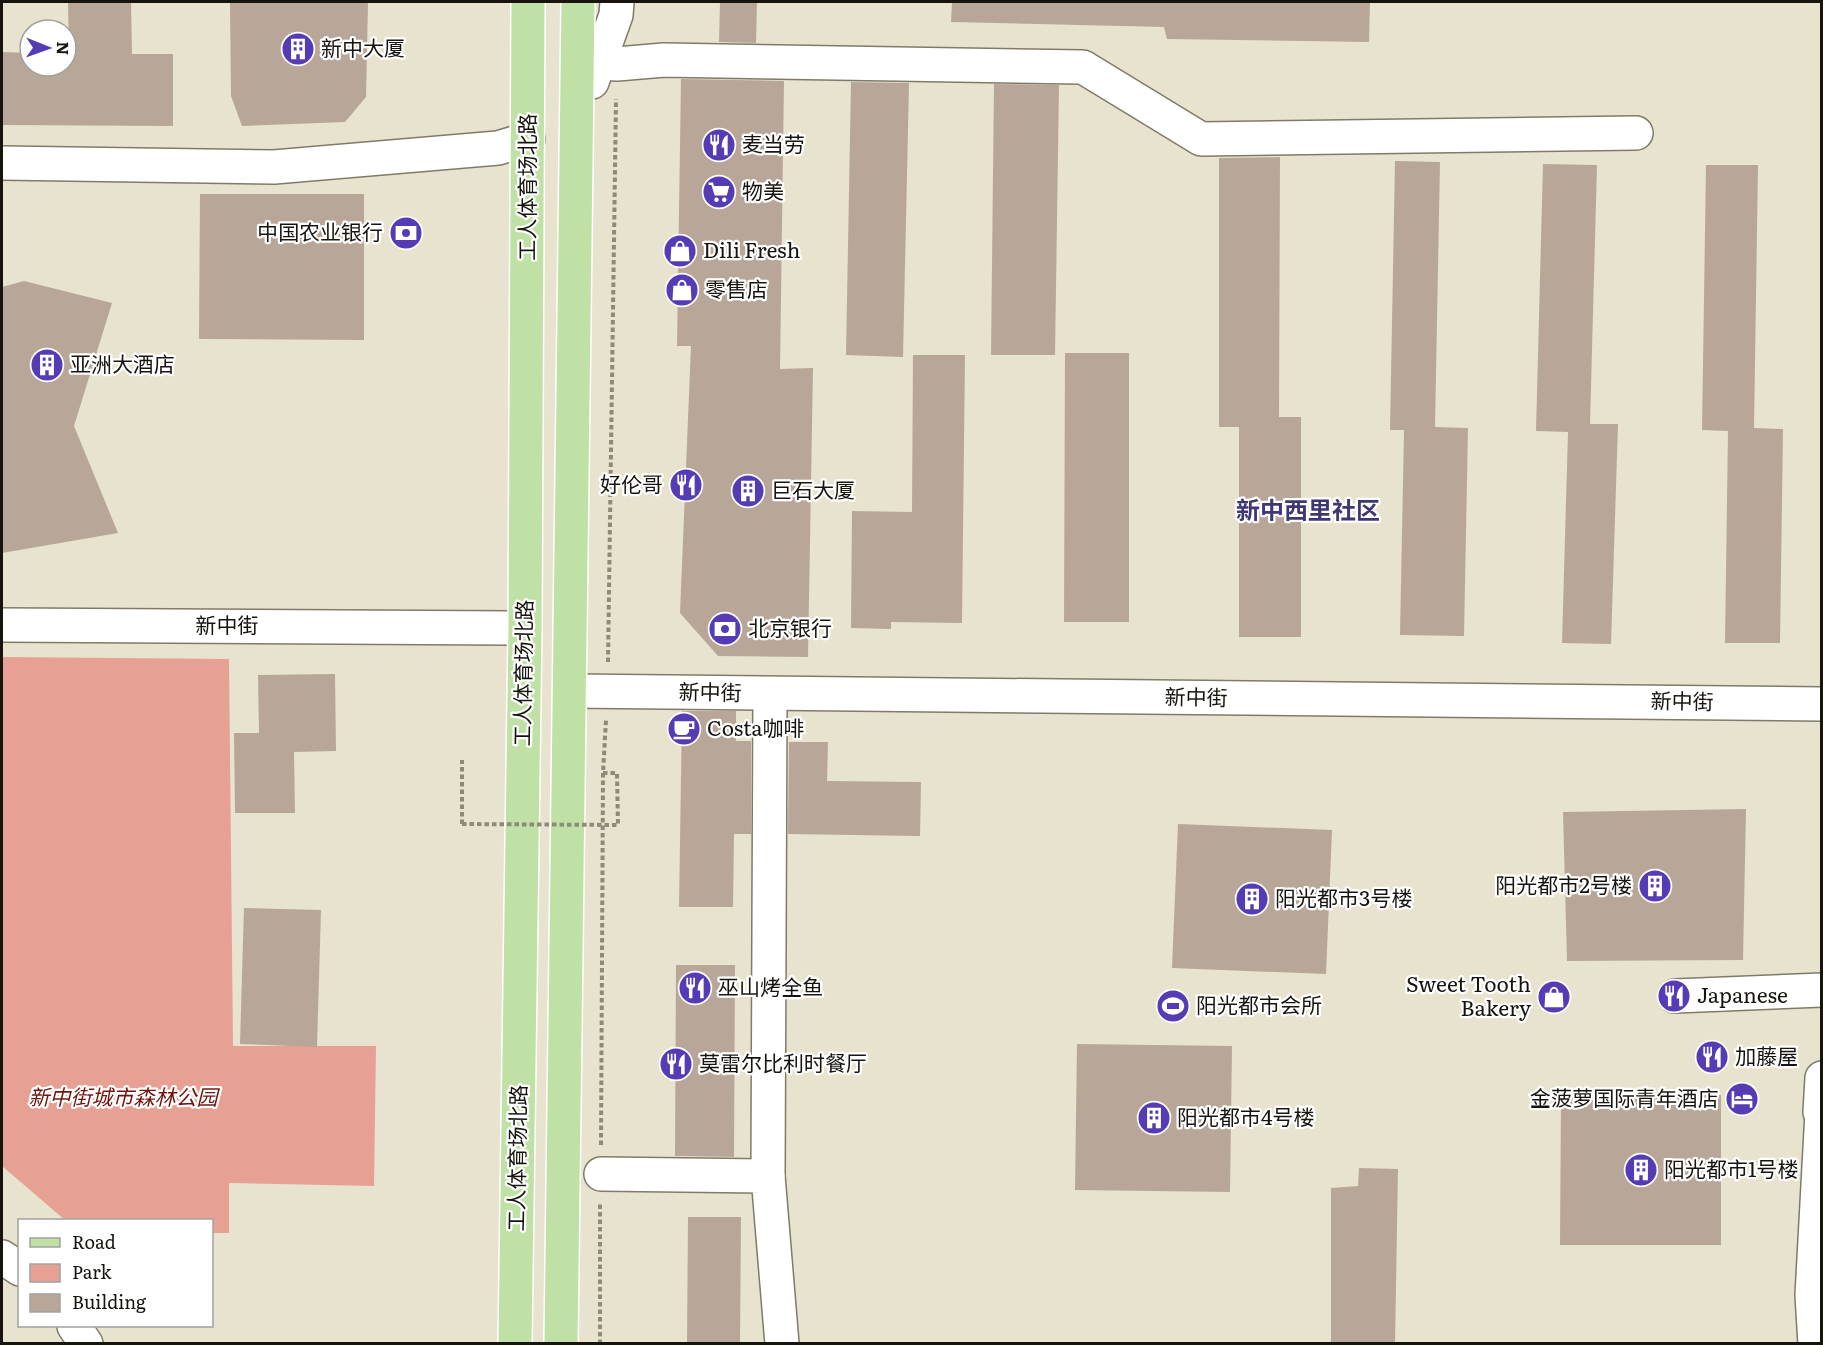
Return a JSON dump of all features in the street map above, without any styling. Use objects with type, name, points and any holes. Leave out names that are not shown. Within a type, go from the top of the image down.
[{"type":"main road","name":"工人体育场北路","points":[[515,1344],[525,628],[528,2]]},
{"type":"main road","points":[[561,1344],[578,2]]},
{"type":"street","points":[[577,120],[616,15],[616,2]]},
{"type":"street","points":[[600,63],[664,60],[1083,67],[1200,139],[1636,132]]},
{"type":"street","points":[[2,163],[274,167],[498,148],[528,139]]},
{"type":"street","name":"新中街","points":[[2,625],[525,628]]},
{"type":"street","name":"新中街","points":[[571,691],[1821,704]]},
{"type":"street","points":[[770,694],[768,1176],[782,1344]]},
{"type":"street","points":[[1675,996],[1821,990]]},
{"type":"street","points":[[1815,1344],[1812,1295],[1821,1078]]},
{"type":"street","points":[[601,1174],[768,1176]]},
{"type":"street","points":[[2,1257],[18,1268]]},
{"type":"street","points":[[75,1327],[86,1344]]},
{"type":"path","points":[[462,760],[462,824],[618,825],[618,773],[603,773]]},
{"type":"green space","name":"新中街城市森林公园","points":[[2,657],[229,659],[233,1046],[376,1046],[374,1186],[229,1183],[229,1233],[213,1233],[213,1219],[64,1219],[2,1166]]},
{"type":"building","points":[[68,2],[131,2],[132,54],[173,54],[173,126],[2,125],[2,52],[18,53],[18,78],[78,78],[78,18],[68,18]]},
{"type":"building","name":"新中大厦","points":[[230,2],[368,2],[366,97],[345,122],[242,126],[231,96]]},
{"type":"building","points":[[720,2],[757,2],[756,43],[719,42]]},
{"type":"building","points":[[952,2],[1370,2],[1369,42],[1167,39],[1164,27],[951,22]]},
{"type":"building","points":[[681,79],[784,81],[780,369],[813,368],[808,657],[718,656],[680,613],[691,346],[677,346]]},
{"type":"building","points":[[851,82],[909,83],[903,357],[846,355]]},
{"type":"building","points":[[994,84],[1059,85],[1055,355],[991,355]]},
{"type":"building","points":[[1280,157],[1279,417],[1301,417],[1301,637],[1239,637],[1239,427],[1219,427],[1219,158]]},
{"type":"building","points":[[1395,161],[1440,162],[1435,427],[1468,428],[1464,636],[1400,635],[1404,430],[1390,430]]},
{"type":"building","points":[[1543,164],[1597,165],[1590,424],[1618,424],[1611,644],[1562,643],[1568,432],[1536,431]]},
{"type":"building","points":[[1706,165],[1758,165],[1754,428],[1783,429],[1780,643],[1725,643],[1728,431],[1702,430]]},
{"type":"building","points":[[200,194],[364,194],[364,340],[199,339]]},
{"type":"building","name":"亚洲大酒店","points":[[24,281],[112,303],[74,426],[118,533],[2,553],[2,287]]},
{"type":"building","points":[[1065,353],[1129,353],[1129,622],[1064,622]]},
{"type":"building","points":[[913,355],[965,355],[962,623],[891,622],[891,629],[851,628],[852,511],[912,512]]},
{"type":"building","points":[[335,674],[336,751],[294,752],[295,813],[235,813],[234,733],[259,733],[258,675]]},
{"type":"building","points":[[682,711],[736,711],[736,741],[751,741],[751,834],[734,834],[733,907],[679,907]]},
{"type":"building","points":[[789,742],[828,742],[827,781],[921,782],[920,836],[788,834]]},
{"type":"building","name":"阳光都市2号楼","points":[[1746,809],[1743,960],[1567,961],[1563,812]]},
{"type":"building","name":"阳光都市3号楼","points":[[1178,824],[1332,830],[1326,974],[1172,968]]},
{"type":"building","points":[[244,908],[321,910],[317,1047],[240,1044]]},
{"type":"building","points":[[676,965],[735,965],[734,1157],[675,1156]]},
{"type":"building","name":"阳光都市4号楼","points":[[1077,1044],[1232,1046],[1230,1192],[1075,1190]]},
{"type":"building","name":"阳光都市1号楼","points":[[1561,1095],[1721,1095],[1721,1245],[1560,1245]]},
{"type":"building","points":[[1359,1168],[1398,1169],[1395,1344],[1331,1344],[1331,1188],[1358,1186]]},
{"type":"building","points":[[688,1217],[741,1217],[740,1344],[687,1344]]},
{"type":"place","name":"新中大厦","points":[[298,49]]},
{"type":"place","name":"麦当劳","points":[[719,145]]},
{"type":"place","name":"物美","points":[[719,192]]},
{"type":"place","name":"中国农业银行","points":[[406,233]]},
{"type":"place","name":"Dili Fresh","points":[[680,251]]},
{"type":"place","name":"零售店","points":[[682,290]]},
{"type":"place","name":"亚洲大酒店","points":[[47,365]]},
{"type":"place","name":"好伦哥","points":[[686,485]]},
{"type":"place","name":"巨石大厦","points":[[748,491]]},
{"type":"place","name":"北京银行","points":[[725,629]]},
{"type":"place","name":"Costa咖啡","points":[[684,729]]},
{"type":"place","name":"阳光都市2号楼","points":[[1655,886]]},
{"type":"place","name":"阳光都市3号楼","points":[[1252,899]]},
{"type":"place","name":"巫山烤全鱼","points":[[695,988]]},
{"type":"place","name":"Japanese","points":[[1674,996]]},
{"type":"place","name":"Sweet Tooth Bakery","points":[[1554,997]]},
{"type":"place","name":"阳光都市会所","points":[[1173,1006]]},
{"type":"place","name":"加藤屋","points":[[1712,1057]]},
{"type":"place","name":"莫雷尔比利时餐厅","points":[[676,1064]]},
{"type":"place","name":"金菠萝国际青年酒店","points":[[1742,1099]]},
{"type":"place","name":"阳光都市4号楼","points":[[1154,1118]]},
{"type":"place","name":"阳光都市1号楼","points":[[1641,1170]]},
{"type":"district","name":"新中西里社区","points":[[1308,511]]}]
